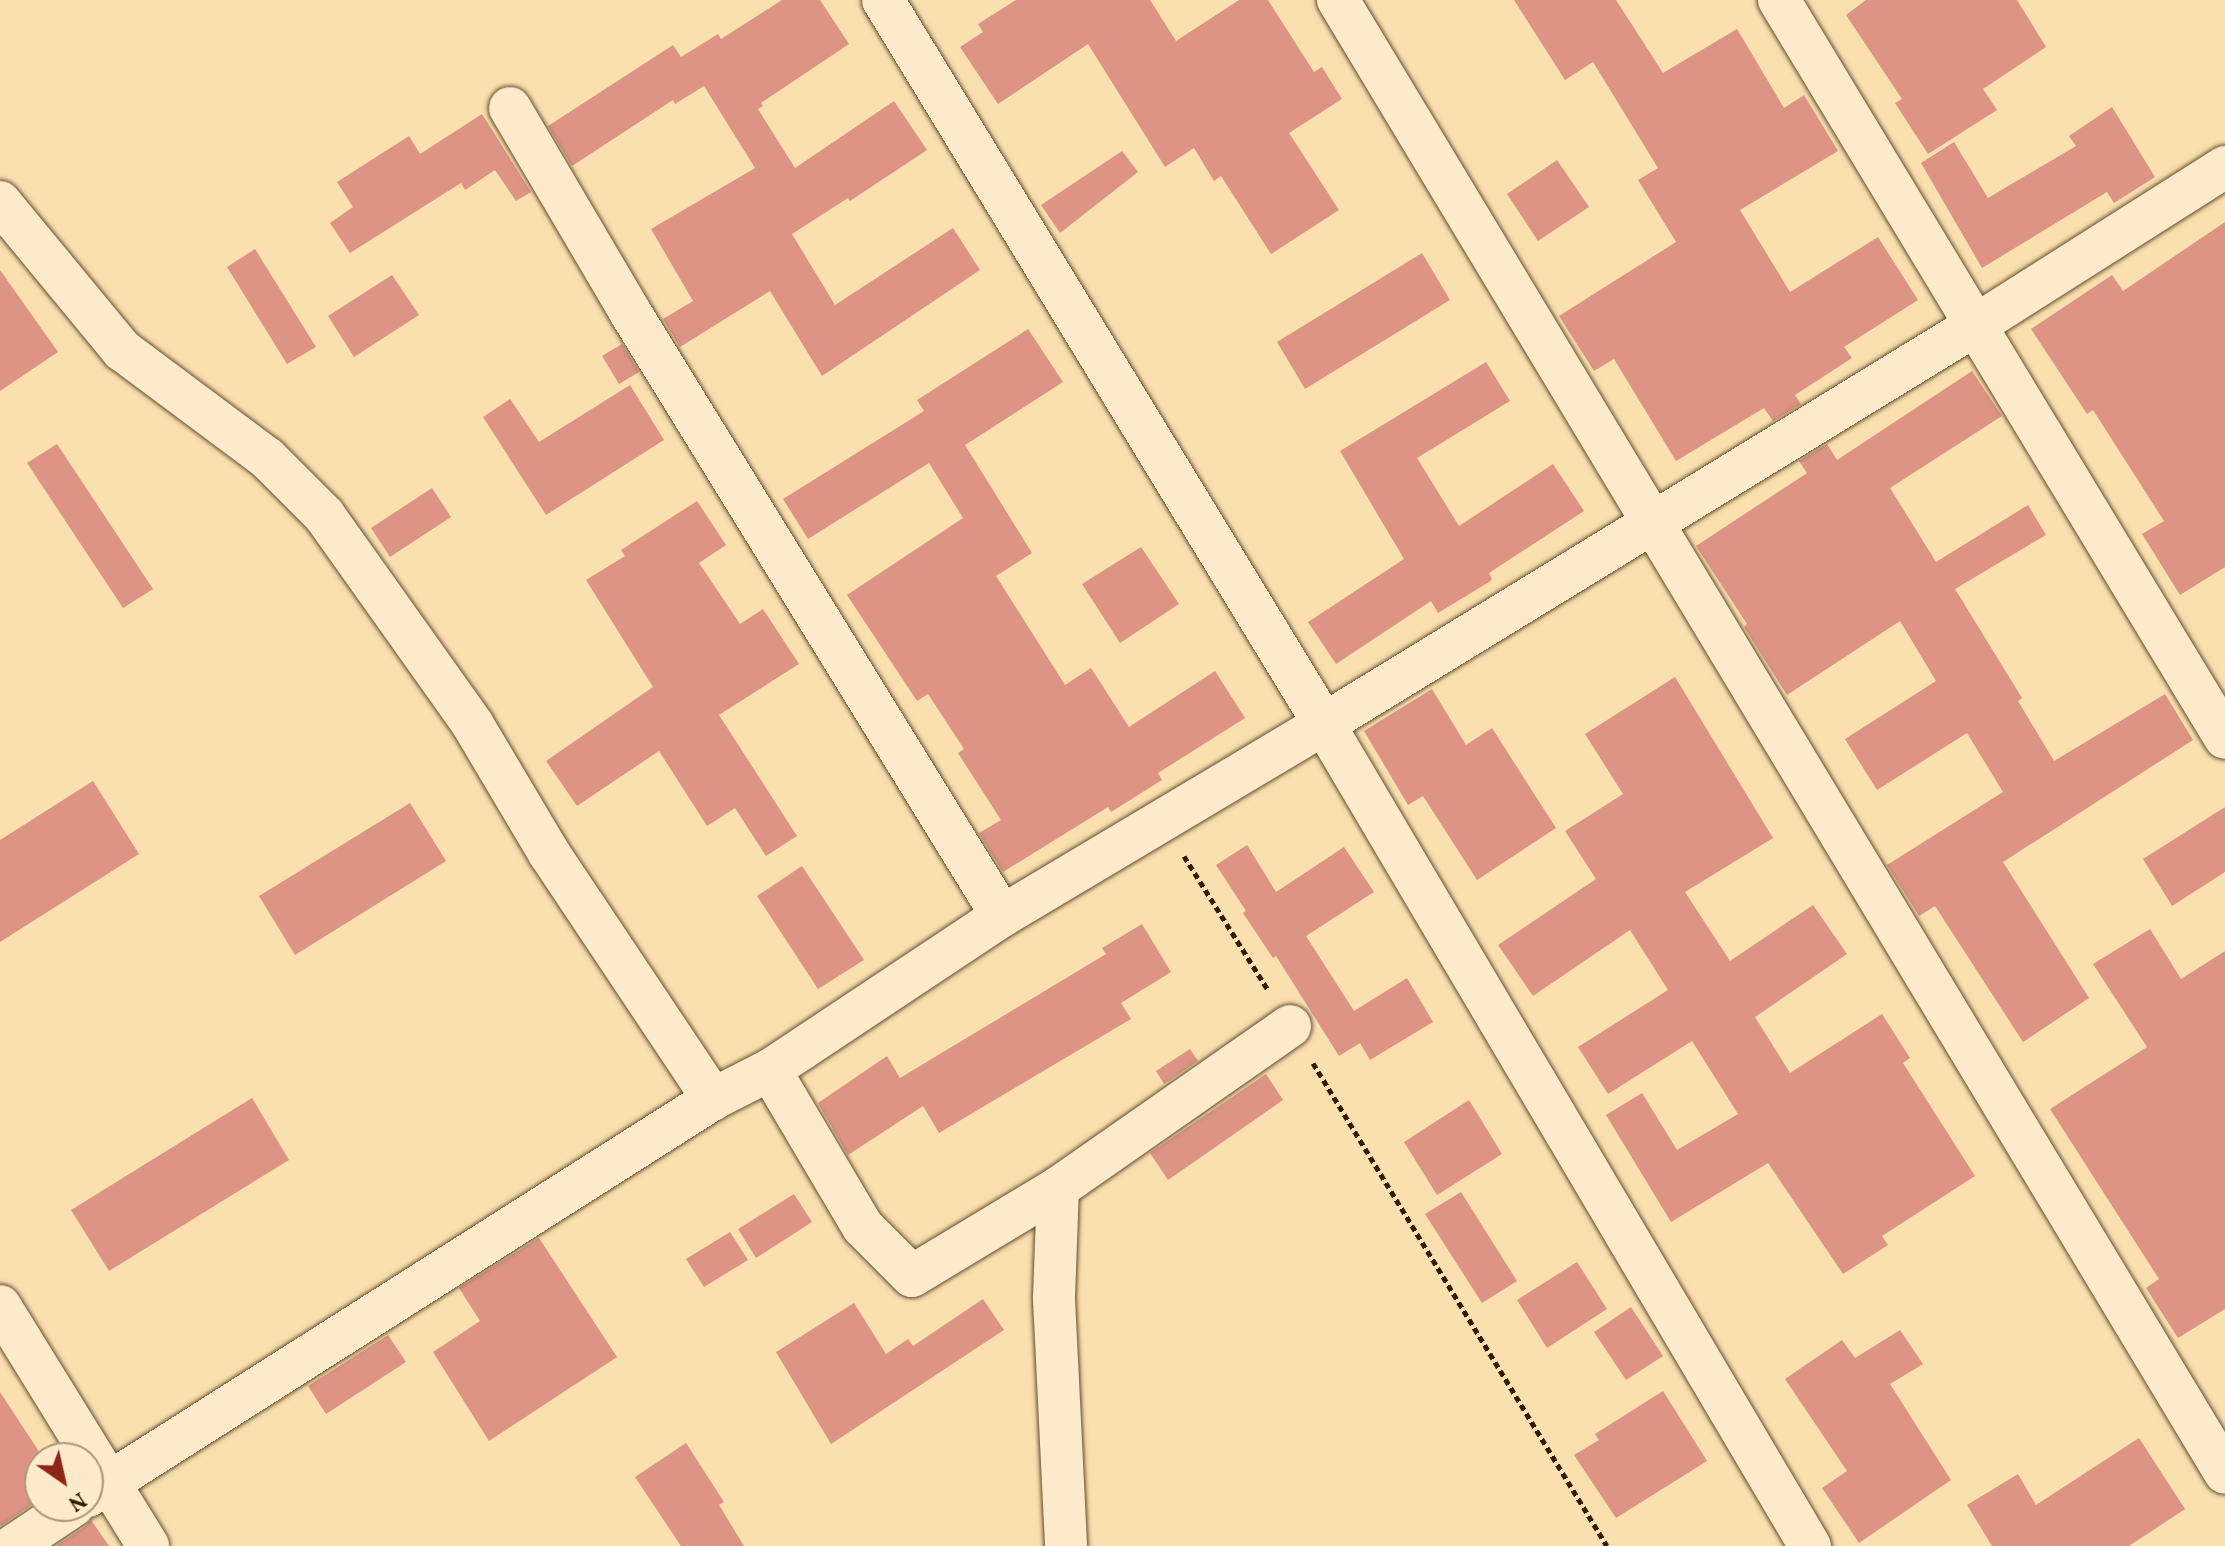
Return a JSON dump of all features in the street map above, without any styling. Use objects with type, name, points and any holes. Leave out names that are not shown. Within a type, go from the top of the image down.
[{"type":"street","points":[[883,0],[1324,724],[1810,1546]]},
{"type":"street","points":[[1338,0],[2225,1473]]},
{"type":"street","points":[[1779,0],[2225,738]]},
{"type":"street","points":[[510,108],[630,312],[1002,916]]},
{"type":"street","points":[[104,1486],[713,1099],[770,1070],[1002,916],[1324,724],[1976,325],[2225,167]]},
{"type":"street","points":[[0,202],[122,350],[267,458],[324,515],[473,725],[549,853],[713,1099]]},
{"type":"street","points":[[770,1070],[863,1227],[912,1276],[1058,1188],[1290,1026]]},
{"type":"street","points":[[1058,1188],[1054,1299],[1066,1546]]},
{"type":"street","points":[[0,1306],[74,1442]]},
{"type":"street","points":[[104,1495],[148,1546]]},
{"type":"street","points":[[13,1546],[49,1522]]},
{"type":"path","points":[[1162,821],[1607,1546]]},
{"type":"building","points":[[782,0],[820,0],[849,44],[761,103],[763,106],[758,109],[795,168],[894,101],[927,150],[850,201],[848,198],[792,234],[835,305],[953,228],[980,270],[822,376],[770,291],[680,347],[663,319],[693,301],[651,229],[755,168],[704,86],[675,104],[673,100],[572,166],[548,126],[673,45],[681,57],[718,34],[721,39]]},
{"type":"building","points":[[1016,0],[1150,0],[1176,41],[1239,0],[1268,0],[1314,72],[1322,67],[1342,99],[1289,133],[1339,210],[1271,254],[1221,176],[1214,181],[1194,148],[1165,167],[1088,44],[998,104],[960,47],[983,32],[978,24]]},
{"type":"building","points":[[1514,0],[1616,0],[1663,73],[1737,29],[1784,108],[1804,95],[1838,151],[1740,210],[1790,292],[1878,237],[1918,300],[1844,347],[1852,358],[1795,395],[1801,404],[1773,421],[1764,408],[1676,461],[1614,359],[1594,371],[1559,316],[1676,242],[1638,180],[1658,168],[1593,62],[1565,80]]},
{"type":"building","points":[[1866,0],[2017,0],[2046,47],[1983,89],[1997,110],[1928,154],[1895,103],[1902,99],[1846,15]]},
{"type":"building","points":[[2112,107],[2155,177],[2114,203],[2107,192],[1982,268],[1921,163],[1954,142],[1988,198],[2076,146],[2069,136]]},
{"type":"building","points":[[482,114],[531,192],[516,201],[495,170],[465,190],[461,183],[350,253],[330,223],[353,207],[337,182],[409,136],[420,154]]},
{"type":"building","points":[[1122,151],[1138,172],[1060,233],[1041,205]]},
{"type":"building","points":[[1557,160],[1589,207],[1538,241],[1507,194]]},
{"type":"building","points":[[2225,222],[2225,567],[2180,595],[2142,534],[2164,521],[2093,410],[2087,414],[2031,329],[2112,275],[2123,291]]},
{"type":"building","points":[[255,249],[316,347],[287,364],[227,267]]},
{"type":"building","points":[[1422,253],[1450,300],[1305,389],[1277,342]]},
{"type":"building","points":[[0,270],[58,352],[0,391]]},
{"type":"building","points":[[392,275],[419,315],[354,357],[328,316]]},
{"type":"building","points":[[1028,329],[1063,382],[965,445],[1032,553],[996,576],[1065,685],[1091,668],[1129,727],[1215,671],[1245,718],[1158,773],[1162,780],[1111,812],[1108,807],[1003,872],[979,833],[1001,820],[958,753],[964,749],[928,694],[917,701],[847,595],[963,518],[929,463],[808,539],[783,499],[924,411],[917,400]]},
{"type":"building","points":[[622,344],[639,372],[619,384],[602,356]]},
{"type":"building","points":[[1486,362],[1510,401],[1417,458],[1459,526],[1553,464],[1584,511],[1489,573],[1492,579],[1489,582],[1438,613],[1431,601],[1336,664],[1308,622],[1404,559],[1340,451]]},
{"type":"building","points":[[1972,371],[2002,416],[1890,488],[1936,562],[2028,505],[2046,535],[1955,589],[2022,698],[2018,701],[2054,761],[2165,694],[2193,740],[2003,862],[2089,998],[2023,1042],[1935,906],[1919,916],[1887,865],[2003,792],[1967,733],[1877,790],[1845,739],[1936,681],[1900,621],[1787,695],[1744,627],[1747,624],[1696,546],[1807,473],[1799,461],[1827,444],[1837,460]]},
{"type":"building","points":[[630,385],[664,440],[546,515],[483,417],[510,399],[539,442]]},
{"type":"building","points":[[57,444],[153,589],[123,608],[27,463]]},
{"type":"building","points":[[432,488],[451,517],[390,557],[371,528]]},
{"type":"building","points":[[697,501],[726,545],[699,563],[740,624],[763,609],[799,664],[719,715],[797,836],[766,856],[735,808],[707,826],[659,751],[577,806],[546,761],[653,687],[586,580],[625,556],[621,550]]},
{"type":"building","points":[[1141,547],[1179,604],[1120,643],[1082,584]]},
{"type":"building","points":[[1675,677],[1773,838],[1685,892],[1730,961],[1813,905],[1847,954],[1755,1017],[1790,1073],[1882,1014],[1910,1058],[1903,1063],[1975,1176],[1882,1236],[1888,1245],[1843,1274],[1768,1163],[1671,1222],[1606,1115],[1642,1093],[1677,1150],[1738,1114],[1692,1041],[1608,1094],[1578,1047],[1668,990],[1630,930],[1533,996],[1498,945],[1596,879],[1565,831],[1623,794],[1585,734]]},
{"type":"building","points":[[1432,689],[1466,745],[1492,728],[1556,828],[1477,880],[1423,796],[1408,805],[1364,731]]},
{"type":"building","points":[[93,781],[139,854],[0,942],[0,840]]},
{"type":"building","points":[[410,803],[446,861],[295,955],[259,896]]},
{"type":"building","points":[[2225,807],[2225,872],[2172,906],[2143,859]]},
{"type":"building","points":[[1247,845],[1276,892],[1344,847],[1374,892],[1306,936],[1354,1011],[1407,978],[1433,1022],[1370,1060],[1360,1043],[1339,1056],[1276,956],[1273,958],[1243,913],[1246,911],[1216,865]]},
{"type":"building","points":[[802,866],[864,960],[818,989],[757,896]]},
{"type":"building","points":[[1142,924],[1171,972],[1121,1003],[1131,1019],[939,1133],[923,1106],[848,1155],[818,1103],[887,1056],[900,1078],[1106,954],[1102,948]]},
{"type":"building","points":[[2150,929],[2181,979],[2225,951],[2225,1309],[2178,1338],[2146,1288],[2159,1279],[2050,1109],[2147,1047],[2093,964]]},
{"type":"building","points":[[1190,1049],[1198,1061],[1164,1084],[1156,1071]]},
{"type":"building","points":[[1266,1074],[1283,1100],[1168,1180],[1150,1153]]},
{"type":"building","points":[[252,1098],[289,1160],[109,1271],[71,1210]]},
{"type":"building","points":[[1469,1100],[1502,1154],[1437,1195],[1404,1142]]},
{"type":"building","points":[[1461,1192],[1517,1281],[1482,1303],[1425,1214]]},
{"type":"building","points":[[794,1194],[812,1222],[756,1258],[738,1229]]},
{"type":"building","points":[[730,1232],[748,1260],[704,1287],[686,1259]]},
{"type":"building","points":[[539,1238],[617,1357],[489,1441],[433,1352],[480,1321],[459,1288]]},
{"type":"building","points":[[1577,1262],[1607,1309],[1547,1348],[1517,1300]]},
{"type":"building","points":[[983,1299],[1004,1330],[831,1444],[776,1352],[854,1303],[886,1354],[908,1339],[913,1346]]},
{"type":"building","points":[[1631,1307],[1663,1356],[1626,1380],[1594,1332]]},
{"type":"building","points":[[1900,1330],[1923,1364],[1890,1384],[1951,1480],[1859,1543],[1822,1488],[1847,1471],[1785,1379],[1842,1340],[1855,1358]]},
{"type":"building","points":[[388,1335],[406,1362],[326,1414],[308,1386]]},
{"type":"building","points":[[1663,1391],[1707,1461],[1616,1518],[1574,1455],[1599,1440],[1595,1434]]},
{"type":"building","points":[[0,1392],[33,1442],[24,1442],[24,1510],[0,1526]]},
{"type":"building","points":[[2139,1438],[2185,1509],[2129,1546],[1992,1546],[1967,1505],[2018,1474],[2036,1505]]},
{"type":"building","points":[[686,1443],[724,1502],[719,1505],[744,1546],[681,1546],[635,1477]]},
{"type":"building","points":[[92,1522],[109,1546],[56,1546]]}]
